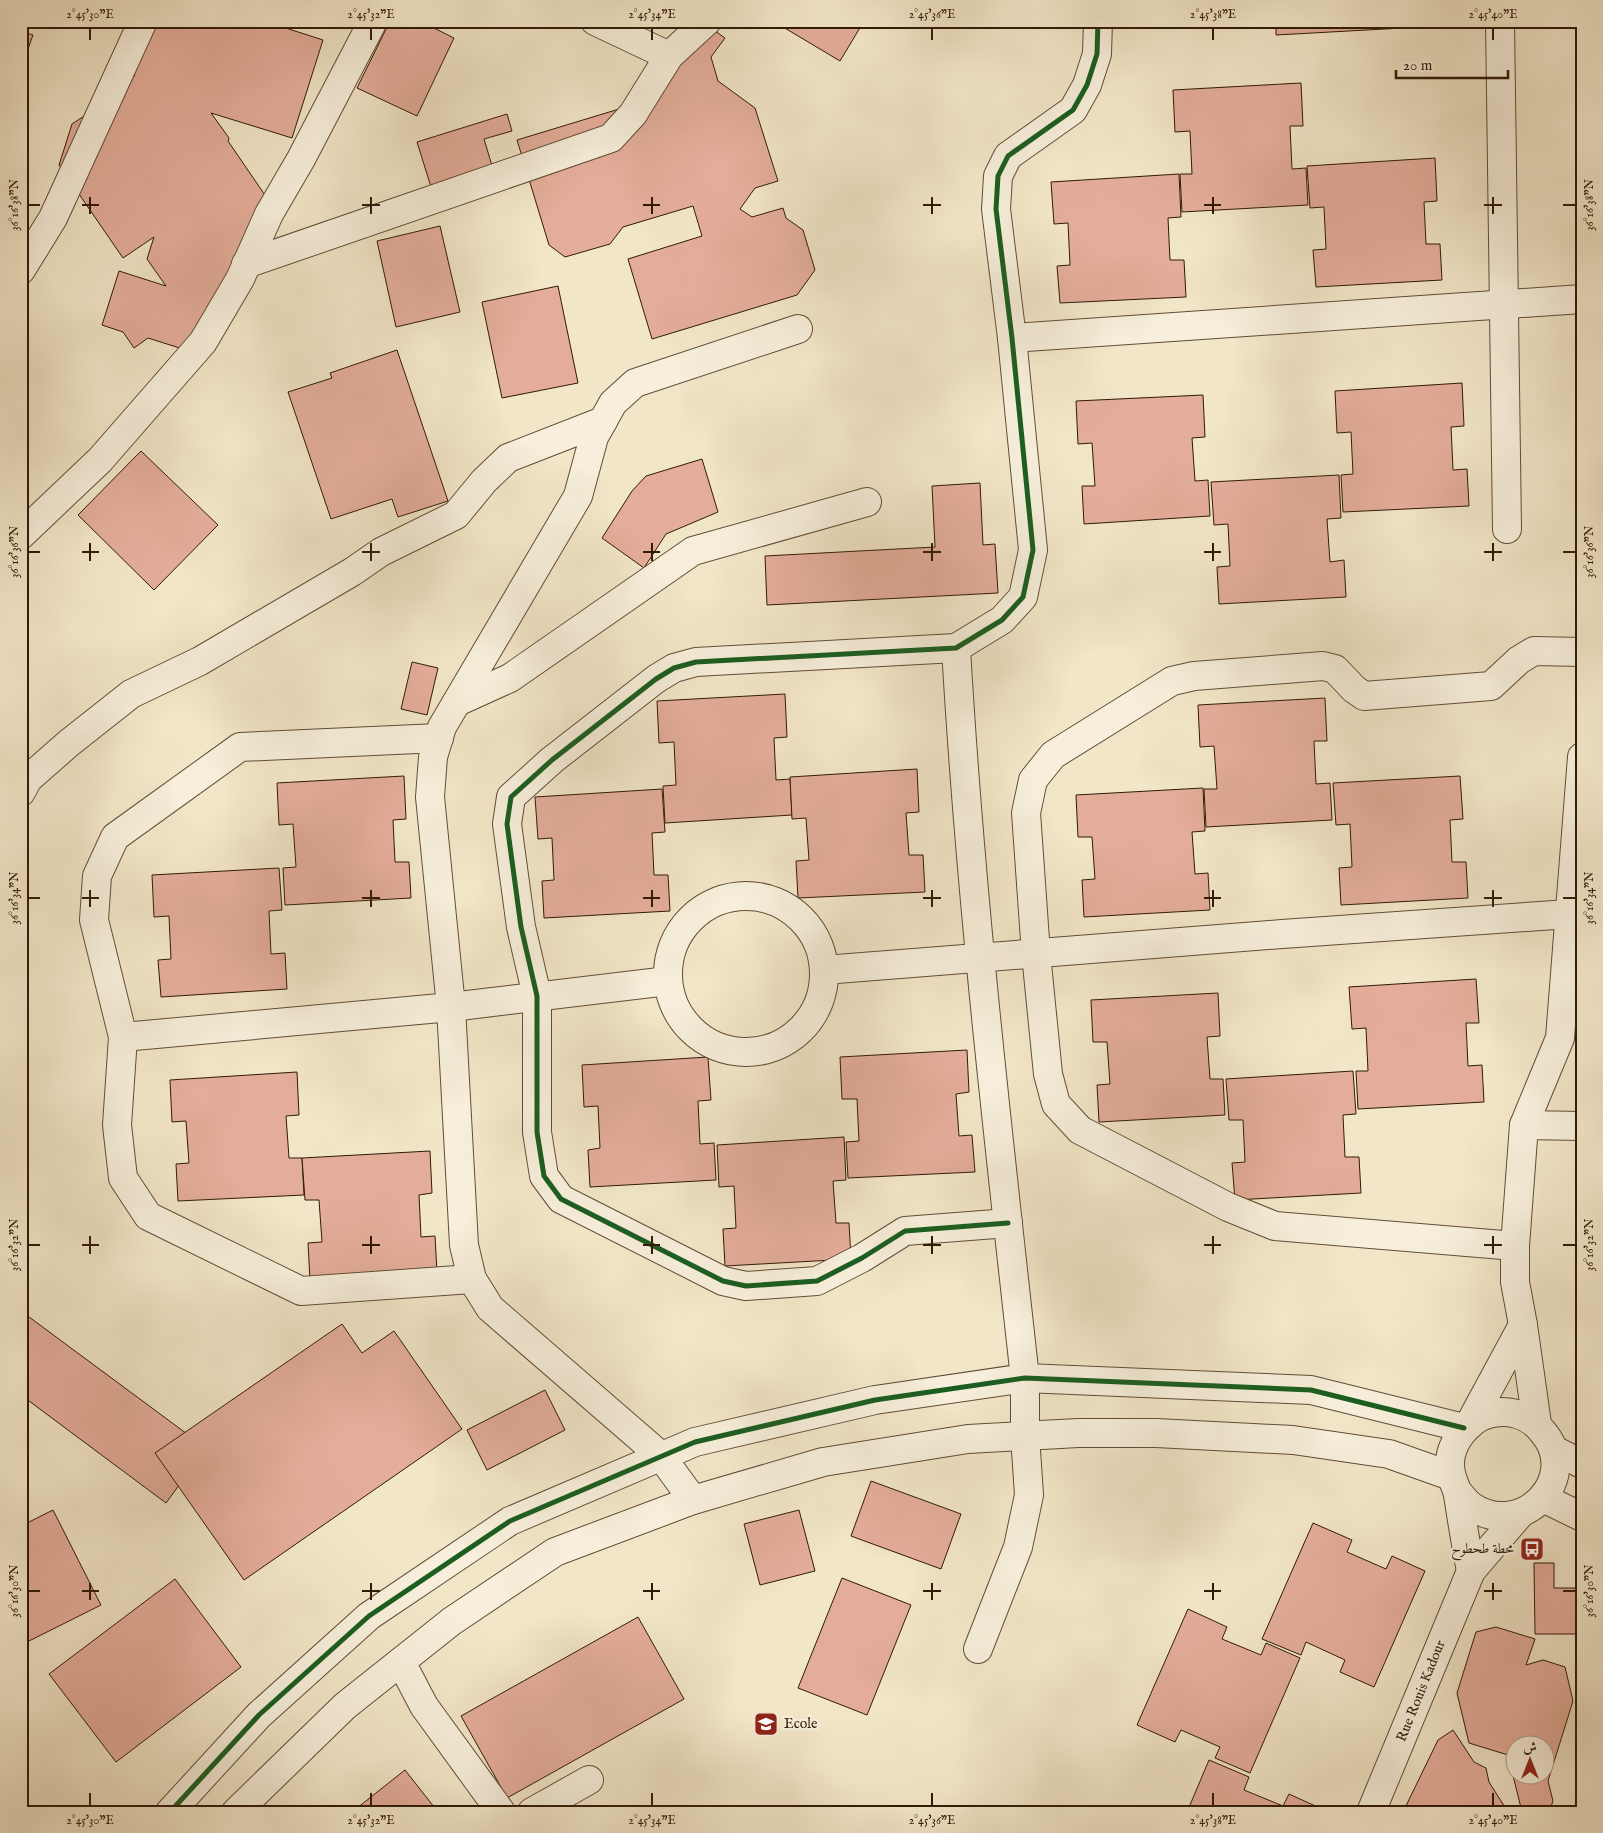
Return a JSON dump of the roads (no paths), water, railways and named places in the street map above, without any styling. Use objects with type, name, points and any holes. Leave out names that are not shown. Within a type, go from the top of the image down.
[{"type":"street","points":[[21,270],[53,218],[143,21]]},
{"type":"street","points":[[21,535],[100,460],[203,342],[240,279],[269,214],[301,159],[373,21]]},
{"type":"street","points":[[595,21],[669,56]]},
{"type":"street","points":[[246,264],[612,138],[633,114],[669,56],[708,21]]},
{"type":"street","points":[[1008,1223],[905,1231],[862,1258],[818,1281],[746,1286],[722,1281],[562,1199],[544,1176],[537,1132],[537,996],[520,927],[507,824],[512,797],[552,760],[656,679],[674,668],[696,662],[956,648],[1002,620],[1024,597],[1033,550],[1012,338],[996,209],[998,176],[1008,156],[1073,110],[1087,85],[1097,54],[1098,21]]},
{"type":"street","points":[[1500,21],[1507,529]]},
{"type":"street","points":[[1012,338],[1582,299]]},
{"type":"street","points":[[693,1500],[661,1456],[490,1308],[472,1280],[464,1244],[451,1007],[430,797],[433,758],[442,727],[578,496],[594,437],[613,403],[635,383],[798,329]]},
{"type":"street","points":[[21,792],[28,779],[69,743],[131,694],[200,661],[352,572],[381,552],[456,515],[484,481],[508,458],[603,421]]},
{"type":"street","points":[[457,702],[510,678],[693,551],[868,502]]},
{"type":"street","points":[[956,648],[962,747],[980,958],[1024,1378],[1029,1495],[1018,1547],[978,1649]]},
{"type":"street","points":[[1515,1246],[1275,1226],[1228,1207],[1080,1130],[1056,1104],[1048,1074],[1036,954],[1026,813],[1033,780],[1053,755],[1172,681],[1194,676],[1323,666],[1335,669],[1354,689],[1364,696],[1491,686],[1519,660],[1534,652],[1582,652]]},
{"type":"street","points":[[439,738],[240,747],[115,837],[97,876],[94,920],[123,1037],[117,1125],[123,1178],[148,1216],[301,1291],[472,1280]]},
{"type":"street","points":[[1536,1424],[1523,1325],[1515,1282],[1515,1246],[1524,1125],[1560,1038],[1569,914],[1578,851],[1582,757]]},
{"type":"street","points":[[742,895],[768,898],[793,910],[812,930],[823,955],[824,970],[825,983],[816,1012],[799,1034],[775,1048],[748,1053],[723,1050],[699,1038],[680,1018],[669,993],[668,964],[676,938],[692,916],[716,902],[742,895]]},
{"type":"street","points":[[824,970],[1292,933],[1569,914]]},
{"type":"street","points":[[123,1037],[451,1007],[668,981]]},
{"type":"street","points":[[1524,1125],[1582,1126]]},
{"type":"street","points":[[1471,1571],[1450,1459],[1455,1442],[1467,1426],[1523,1325]]},
{"type":"street","points":[[170,1812],[260,1715],[368,1616],[510,1521],[695,1442],[874,1400],[1024,1378],[1311,1390],[1467,1426]]},
{"type":"street","points":[[236,1812],[345,1706],[452,1621],[555,1552],[693,1500],[823,1462],[968,1439],[1078,1434],[1156,1434],[1293,1440],[1389,1454],[1454,1484],[1470,1505],[1485,1513],[1502,1516],[1520,1514],[1543,1498],[1553,1481],[1555,1466],[1554,1450],[1547,1436],[1536,1424],[1523,1416],[1508,1412],[1492,1413],[1477,1418],[1467,1426]]},
{"type":"street","points":[[1554,1450],[1582,1464]]},
{"type":"street","points":[[1543,1498],[1582,1517]]},
{"type":"street","name":"Rue Rouis Kadour","points":[[1371,1812],[1471,1571],[1520,1514]]},
{"type":"street","points":[[401,1662],[424,1706],[501,1812]]},
{"type":"street","points":[[532,1812],[589,1780]]},
{"type":"place","name":"محطة طحطوح","points":[[1532,1549]]},
{"type":"place","name":"Ecole","points":[[766,1724]]}]
